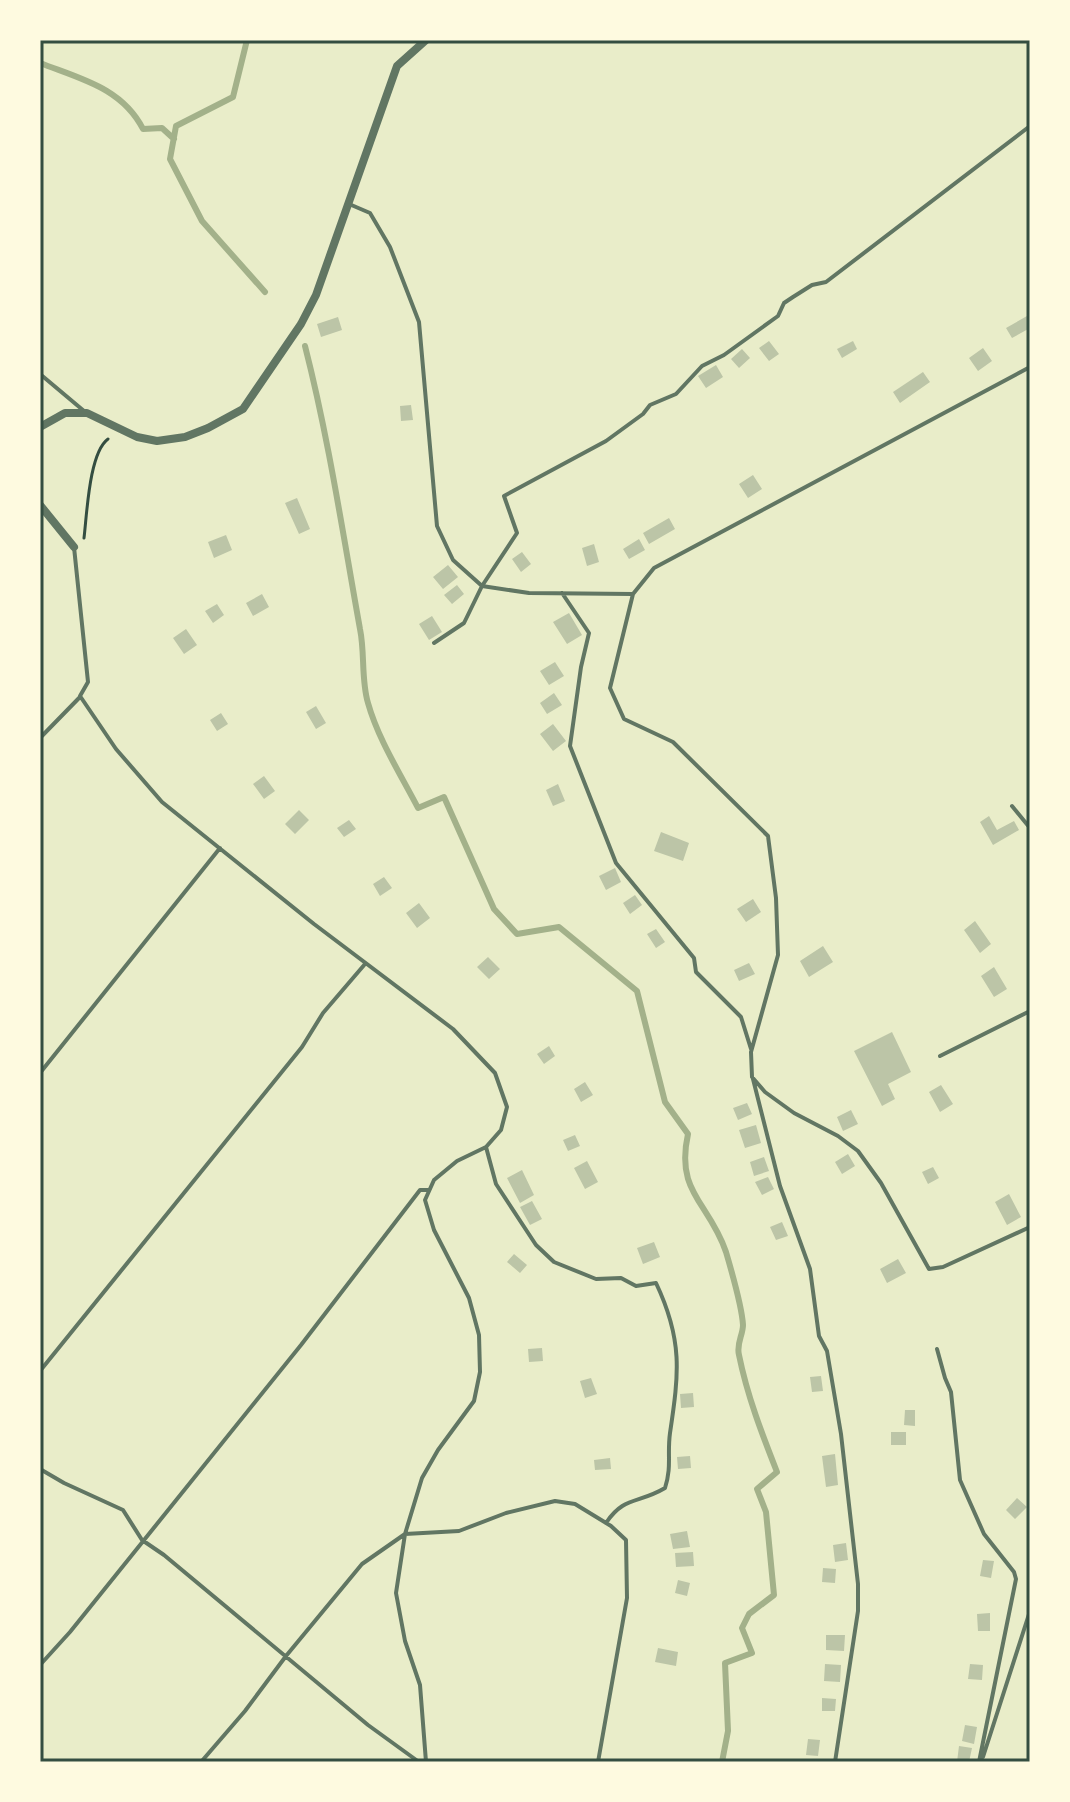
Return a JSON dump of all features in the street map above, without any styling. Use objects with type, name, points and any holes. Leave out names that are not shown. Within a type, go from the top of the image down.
[{"type":"street","points":[[40,427],[44,422],[65,413],[87,413],[137,437],[157,441],[185,437],[243,409],[301,324],[316,295],[397,66],[426,40]]},
{"type":"street","points":[[40,505],[74,547]]},
{"type":"lane","points":[[434,643],[464,623],[482,586],[517,533],[504,496],[606,441],[643,414],[650,405],[676,394],[702,366],[724,355],[778,316],[784,303],[812,285],[826,282],[1030,126]]},
{"type":"lane","points":[[349,204],[370,213],[403,275],[419,322],[437,526],[453,560],[482,586],[529,593],[633,594]]},
{"type":"lane","points":[[751,1052],[778,955],[776,898],[768,836],[673,742],[624,719],[610,688],[633,594],[654,568],[1030,367]]},
{"type":"lane","points":[[40,374],[87,413]]},
{"type":"lane","points":[[40,738],[80,696],[88,682],[74,547]]},
{"type":"lane","points":[[562,593],[589,633],[570,746],[616,863],[694,958],[696,972],[741,1017],[751,1052],[752,1077],[780,1186],[810,1269],[819,1336],[827,1351],[841,1434],[858,1584],[858,1611],[835,1762]]},
{"type":"lane","points":[[80,696],[116,749],[162,802],[453,1029],[495,1073],[507,1107],[501,1130],[486,1147],[457,1161],[434,1180],[425,1200],[434,1230],[469,1298],[479,1335],[480,1372],[474,1401],[438,1450],[422,1478],[405,1534],[396,1593],[405,1641],[420,1685],[426,1762]]},
{"type":"lane","points":[[1012,806],[1030,828]]},
{"type":"lane","points":[[40,1073],[220,848]]},
{"type":"lane","points":[[40,1371],[302,1047],[323,1013],[366,963]]},
{"type":"lane","points":[[940,1056],[1030,1011]]},
{"type":"lane","points":[[752,1077],[765,1092],[794,1113],[838,1136],[858,1151],[881,1183],[929,1269],[943,1267],[1030,1227]]},
{"type":"lane","points":[[486,1147],[496,1184],[536,1245],[554,1262],[596,1279],[621,1278],[636,1286],[656,1283],[675,1331],[678,1375],[670,1435],[671,1469],[665,1488],[637,1502],[625,1502],[606,1523]]},
{"type":"lane","points":[[40,1665],[301,1345],[420,1190],[430,1190]]},
{"type":"lane","points":[[937,1349],[951,1392],[960,1480],[980,1527],[1016,1579],[980,1762]]},
{"type":"lane","points":[[40,1469],[123,1510],[142,1540],[368,1725],[419,1762]]},
{"type":"lane","points":[[201,1762],[362,1564],[405,1534],[459,1531],[506,1513],[555,1501],[575,1504],[626,1540],[627,1598],[598,1762]]},
{"type":"lane","points":[[980,1762],[1030,1611]]},
{"type":"path","points":[[84,538],[91,483],[102,443],[120,429]]},
{"type":"building","points":[[1027,316],[1030,328],[1012,338],[1006,328]]},
{"type":"building","points":[[338,317],[342,330],[321,337],[317,324]]},
{"type":"building","points":[[769,341],[779,354],[769,361],[759,348]]},
{"type":"building","points":[[853,341],[857,349],[842,358],[837,349]]},
{"type":"building","points":[[983,348],[992,361],[978,371],[969,358]]},
{"type":"building","points":[[742,349],[750,358],[739,368],[731,359]]},
{"type":"building","points":[[716,365],[723,377],[706,388],[698,376]]},
{"type":"building","points":[[923,372],[930,382],[900,403],[893,392]]},
{"type":"building","points":[[411,405],[413,420],[401,421],[400,406]]},
{"type":"building","points":[[753,475],[762,489],[748,498],[739,484]]},
{"type":"building","points":[[297,498],[310,529],[299,534],[285,503]]},
{"type":"building","points":[[669,518],[675,529],[649,544],[643,533]]},
{"type":"building","points":[[226,535],[232,550],[214,558],[208,542]]},
{"type":"building","points":[[639,539],[645,550],[629,559],[623,549]]},
{"type":"building","points":[[594,544],[599,562],[587,566],[582,548]]},
{"type":"building","points":[[522,552],[531,564],[521,572],[512,559]]},
{"type":"building","points":[[448,565],[458,577],[443,589],[433,577]]},
{"type":"building","points":[[457,585],[464,594],[452,604],[444,595]]},
{"type":"building","points":[[262,594],[269,607],[253,616],[246,603]]},
{"type":"building","points":[[217,604],[224,615],[213,623],[205,611]]},
{"type":"building","points":[[569,613],[582,635],[567,644],[553,622]]},
{"type":"building","points":[[432,616],[442,632],[429,640],[419,624]]},
{"type":"building","points":[[186,629],[197,645],[184,654],[173,638]]},
{"type":"building","points":[[555,662],[564,676],[549,685],[540,671]]},
{"type":"building","points":[[554,693],[562,705],[547,714],[540,703]]},
{"type":"building","points":[[316,706],[326,723],[316,729],[306,712]]},
{"type":"building","points":[[221,713],[228,724],[217,731],[210,720]]},
{"type":"building","points":[[553,724],[566,741],[553,751],[540,734]]},
{"type":"building","points":[[264,776],[275,791],[264,799],[253,784]]},
{"type":"building","points":[[558,784],[565,801],[553,806],[546,790]]},
{"type":"building","points":[[299,810],[309,820],[295,834],[285,824]]},
{"type":"building","points":[[989,816],[997,830],[1014,821],[1019,830],[993,845],[980,822]]},
{"type":"building","points":[[349,820],[356,829],[344,837],[337,828]]},
{"type":"building","points":[[661,832],[689,843],[683,861],[654,851]]},
{"type":"building","points":[[615,868],[621,882],[606,890],[599,876]]},
{"type":"building","points":[[384,877],[392,888],[380,896],[373,884]]},
{"type":"building","points":[[635,895],[642,905],[630,914],[623,903]]},
{"type":"building","points":[[753,899],[761,912],[746,922],[737,909]]},
{"type":"building","points":[[419,903],[430,918],[417,928],[406,913]]},
{"type":"building","points":[[975,921],[991,944],[980,953],[964,930]]},
{"type":"building","points":[[656,929],[665,942],[656,948],[647,934]]},
{"type":"building","points":[[823,946],[833,962],[809,977],[800,961]]},
{"type":"building","points":[[488,957],[500,969],[489,979],[477,967]]},
{"type":"building","points":[[749,963],[755,974],[739,981],[734,970]]},
{"type":"building","points":[[994,967],[1007,989],[994,997],[981,976]]},
{"type":"building","points":[[892,1032],[911,1072],[888,1084],[895,1099],[882,1106],[854,1051]]},
{"type":"building","points":[[549,1046],[555,1056],[544,1064],[537,1054]]},
{"type":"building","points":[[585,1082],[593,1095],[581,1102],[574,1089]]},
{"type":"building","points":[[941,1085],[953,1104],[940,1112],[929,1092]]},
{"type":"building","points":[[747,1103],[752,1114],[738,1120],[733,1108]]},
{"type":"building","points":[[851,1110],[858,1124],[843,1131],[837,1117]]},
{"type":"building","points":[[756,1125],[761,1143],[745,1148],[739,1130]]},
{"type":"building","points":[[575,1135],[580,1146],[568,1151],[563,1140]]},
{"type":"building","points":[[848,1154],[855,1166],[842,1174],[835,1162]]},
{"type":"building","points":[[764,1157],[769,1171],[754,1176],[750,1162]]},
{"type":"building","points":[[587,1161],[598,1182],[585,1189],[574,1168]]},
{"type":"building","points":[[933,1167],[939,1178],[928,1184],[922,1172]]},
{"type":"building","points":[[522,1170],[534,1195],[520,1203],[507,1178]]},
{"type":"building","points":[[768,1177],[774,1189],[762,1195],[755,1182]]},
{"type":"building","points":[[1009,1194],[1021,1217],[1007,1225],[995,1202]]},
{"type":"building","points":[[532,1201],[542,1219],[530,1225],[520,1207]]},
{"type":"building","points":[[782,1222],[788,1236],[776,1240],[770,1227]]},
{"type":"building","points":[[654,1242],[660,1257],[643,1264],[637,1248]]},
{"type":"building","points":[[514,1254],[527,1265],[520,1273],[507,1262]]},
{"type":"building","points":[[898,1259],[906,1273],[887,1283],[880,1269]]},
{"type":"building","points":[[542,1348],[543,1361],[529,1362],[528,1349]]},
{"type":"building","points":[[821,1376],[823,1391],[812,1392],[810,1377]]},
{"type":"building","points":[[591,1378],[597,1394],[585,1398],[580,1381]]},
{"type":"building","points":[[693,1393],[694,1407],[681,1408],[680,1394]]},
{"type":"building","points":[[905,1410],[915,1410],[915,1426],[904,1425]]},
{"type":"building","points":[[891,1432],[906,1432],[906,1445],[891,1445]]},
{"type":"building","points":[[835,1454],[838,1485],[826,1487],[822,1456]]},
{"type":"building","points":[[690,1456],[691,1468],[678,1469],[677,1457]]},
{"type":"building","points":[[610,1458],[611,1469],[595,1470],[594,1460]]},
{"type":"building","points":[[1017,1498],[1027,1507],[1015,1519],[1006,1510]]},
{"type":"building","points":[[687,1531],[690,1547],[673,1549],[670,1534]]},
{"type":"building","points":[[846,1543],[848,1560],[835,1562],[833,1545]]},
{"type":"building","points":[[693,1552],[694,1566],[676,1567],[675,1553]]},
{"type":"building","points":[[983,1560],[994,1561],[991,1578],[980,1576]]},
{"type":"building","points":[[823,1568],[836,1569],[835,1583],[822,1582]]},
{"type":"building","points":[[678,1580],[690,1583],[687,1596],[675,1593]]},
{"type":"building","points":[[990,1613],[990,1631],[978,1631],[977,1614]]},
{"type":"building","points":[[826,1635],[845,1635],[844,1651],[826,1650]]},
{"type":"building","points":[[658,1648],[678,1652],[676,1666],[655,1662]]},
{"type":"building","points":[[825,1664],[841,1665],[840,1682],[824,1681]]},
{"type":"building","points":[[970,1664],[983,1665],[982,1680],[968,1679]]},
{"type":"building","points":[[822,1698],[836,1699],[835,1711],[822,1711]]},
{"type":"building","points":[[965,1725],[977,1727],[974,1744],[962,1741]]},
{"type":"building","points":[[808,1739],[820,1740],[818,1756],[806,1755]]},
{"type":"building","points":[[959,1746],[972,1748],[969,1762],[957,1762]]},
{"type":"waterway","points":[[247,40],[233,97],[176,126],[170,159],[202,221],[265,292]]},
{"type":"waterway","points":[[40,63],[112,94],[134,115],[143,129],[162,128],[174,139]]},
{"type":"waterway","points":[[305,346],[360,629],[366,694],[384,743],[418,808],[444,797],[494,909],[517,934],[559,927],[637,991],[665,1102],[688,1134],[685,1154],[690,1184],[726,1252],[742,1318],[738,1351],[742,1370],[777,1472],[757,1489],[766,1512],[774,1595],[749,1614],[742,1628],[752,1653],[725,1663],[728,1731],[722,1762]]}]
